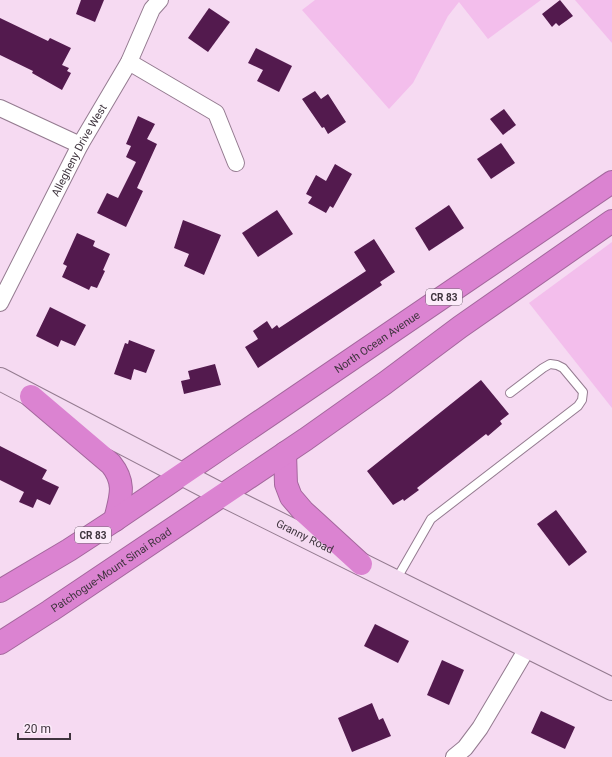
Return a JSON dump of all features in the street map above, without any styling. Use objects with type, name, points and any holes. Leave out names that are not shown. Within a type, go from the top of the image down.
[{"type":"highway","name":"North Ocean Avenue","points":[[182,474],[612,182]]},
{"type":"highway","points":[[222,495],[385,384],[525,281],[612,221]]},
{"type":"highway","points":[[31,396],[111,464],[116,471],[120,477],[121,486],[115,520]]},
{"type":"highway","points":[[285,453],[286,484],[291,497],[303,511],[361,564]]},
{"type":"highway","name":"CR 83","points":[[0,591],[69,550],[182,474]]},
{"type":"highway","name":"Patchogue-Mount Sinai Road","points":[[0,643],[222,495]]},
{"type":"street","name":"Allegheny Drive West","points":[[0,303],[80,146],[129,62],[152,9],[160,0]]},
{"type":"street","points":[[129,62],[216,113],[236,163]]},
{"type":"street","points":[[0,108],[80,146]]},
{"type":"street","name":"Granny Road","points":[[0,379],[222,495],[612,689]]},
{"type":"street","points":[[454,757],[465,748],[480,728],[528,647]]},
{"type":"lane","points":[[396,581],[431,519],[578,406],[582,400],[582,392],[563,368],[550,364],[510,393]]},
{"type":"shaded area","points":[[315,0],[541,0],[488,39],[459,2],[448,16],[413,83],[389,109],[302,10]]},
{"type":"shaded area","points":[[575,0],[612,0],[612,43]]},
{"type":"shaded area","points":[[612,242],[612,408],[529,303]]},
{"type":"building","points":[[81,0],[104,0],[95,22],[76,14]]},
{"type":"building","points":[[560,0],[573,16],[559,26],[556,23],[552,27],[542,14]]},
{"type":"building","points":[[209,8],[230,22],[208,52],[188,38]]},
{"type":"building","points":[[0,18],[48,41],[50,38],[71,48],[62,65],[69,68],[67,71],[71,73],[62,90],[32,73],[33,71],[0,55]]},
{"type":"building","points":[[256,48],[292,66],[279,92],[257,81],[263,70],[248,63]]},
{"type":"building","points":[[315,91],[321,99],[328,94],[346,122],[328,134],[324,127],[322,128],[302,99]]},
{"type":"building","points":[[504,109],[516,125],[503,135],[490,119]]},
{"type":"building","points":[[138,116],[155,124],[147,139],[157,144],[137,188],[143,191],[126,227],[97,213],[107,193],[118,198],[136,162],[126,157],[131,146],[126,144]]},
{"type":"building","points":[[501,143],[515,163],[491,179],[477,159]]},
{"type":"building","points":[[335,164],[352,174],[333,208],[330,206],[326,213],[308,203],[312,197],[306,194],[316,175],[326,181]]},
{"type":"building","points":[[449,205],[464,228],[429,251],[415,228]]},
{"type":"building","points":[[277,210],[293,234],[258,257],[242,233]]},
{"type":"building","points":[[183,220],[221,235],[204,275],[184,266],[189,254],[174,248]]},
{"type":"building","points":[[77,233],[95,241],[93,246],[110,254],[103,270],[105,271],[97,288],[91,286],[89,290],[62,277],[67,266],[63,264]]},
{"type":"building","points":[[374,239],[395,272],[380,282],[382,285],[258,368],[245,347],[258,339],[253,331],[267,321],[272,329],[277,325],[279,328],[366,271],[354,252]]},
{"type":"building","points":[[50,307],[86,325],[75,346],[61,340],[58,347],[36,336]]},
{"type":"building","points":[[129,340],[155,350],[146,373],[134,369],[131,380],[114,374],[125,343],[128,344]]},
{"type":"building","points":[[215,364],[221,385],[184,394],[181,381],[190,379],[188,371]]},
{"type":"building","points":[[481,380],[509,414],[500,421],[502,424],[488,436],[486,434],[417,488],[419,490],[404,501],[403,499],[393,505],[367,471]]},
{"type":"building","points":[[0,446],[47,470],[42,479],[59,487],[50,505],[37,499],[33,508],[19,502],[24,492],[0,480]]},
{"type":"building","points":[[556,510],[587,552],[569,566],[537,524]]},
{"type":"building","points":[[375,624],[409,641],[398,663],[364,646]]},
{"type":"building","points":[[442,660],[464,670],[449,705],[427,695]]},
{"type":"building","points":[[372,703],[379,720],[383,718],[391,736],[352,752],[338,718]]},
{"type":"building","points":[[541,711],[575,727],[565,749],[531,733]]}]
